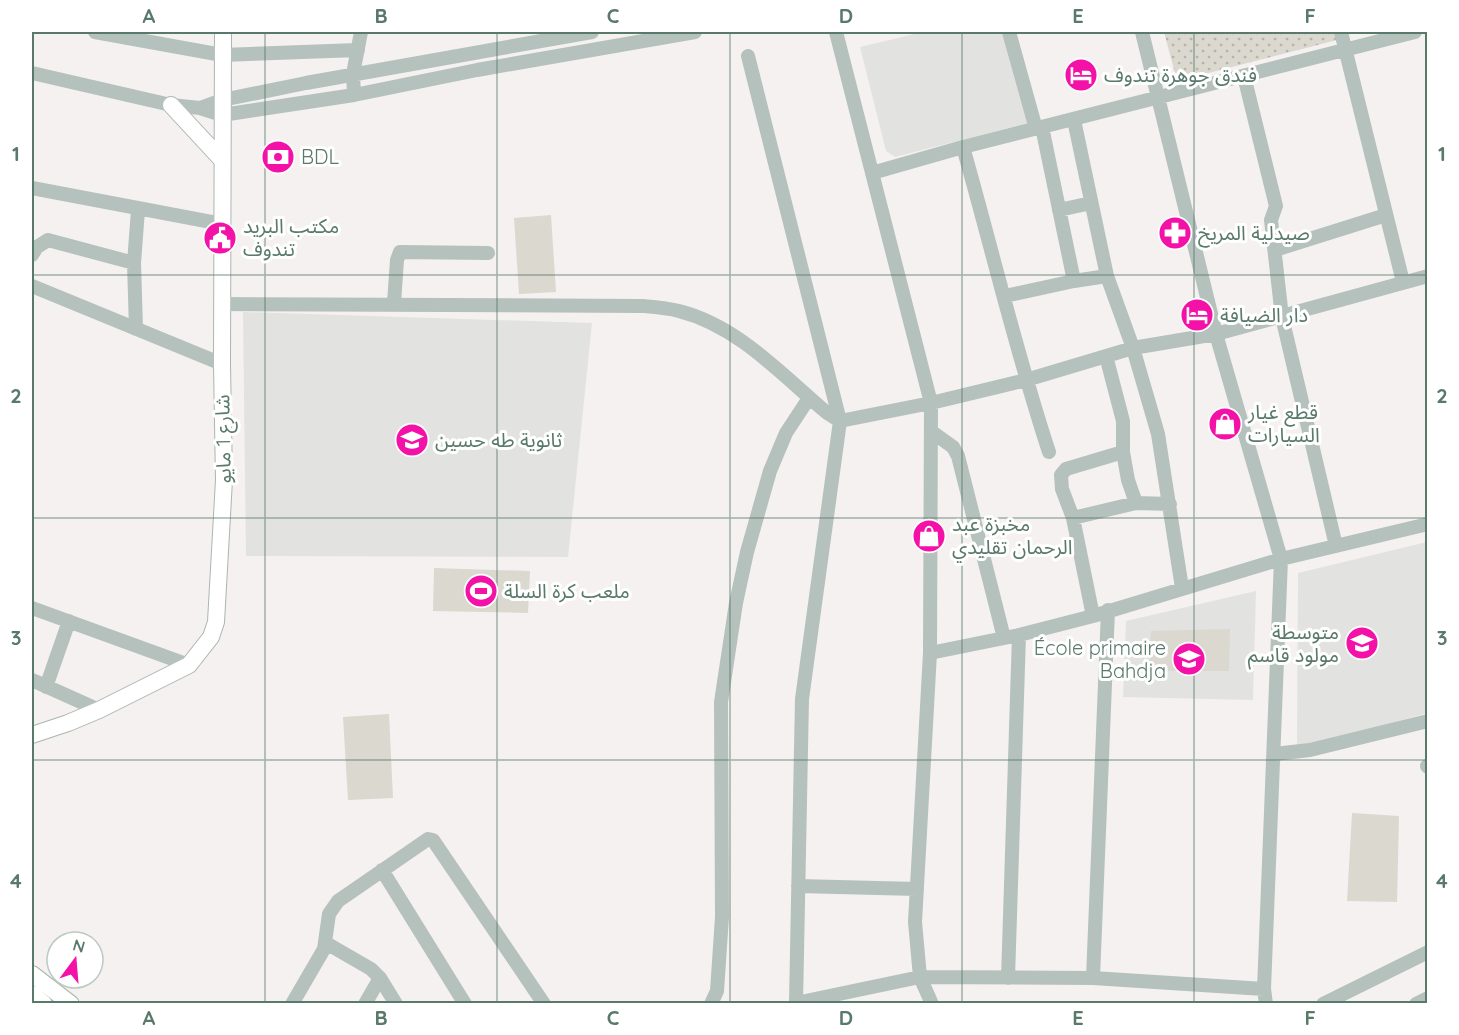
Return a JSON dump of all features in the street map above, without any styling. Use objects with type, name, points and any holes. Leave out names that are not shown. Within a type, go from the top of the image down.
[{"type":"main road","name":"شارع 1 مايو","points":[[32,735],[99,710],[189,665],[211,637],[216,622],[224,480],[223,32]]},
{"type":"main road","points":[[171,105],[222,159]]},
{"type":"main road","points":[[32,974],[48,999]]},
{"type":"main road","points":[[32,994],[71,1004]]},
{"type":"street","points":[[99,32],[222,56],[358,51]]},
{"type":"street","points":[[354,95],[353,74],[362,32]]},
{"type":"street","points":[[222,108],[353,74],[592,32]]},
{"type":"street","points":[[32,73],[171,105],[222,108],[354,95],[695,32]]},
{"type":"street","points":[[836,32],[931,403],[930,653],[915,922],[920,977],[932,1004]]},
{"type":"street","points":[[1009,32],[1039,128],[1074,280]]},
{"type":"street","points":[[1142,32],[1216,334],[1281,559],[1264,989],[1266,1004]]},
{"type":"street","points":[[1341,32],[1403,282]]},
{"type":"street","points":[[872,173],[1159,96],[1415,32]]},
{"type":"street","points":[[748,56],[840,421],[802,699],[796,1003],[847,998],[920,977],[1093,978],[1264,989]]},
{"type":"street","points":[[1244,76],[1276,206],[1271,220],[1282,317],[1336,546]]},
{"type":"street","points":[[1074,120],[1107,276],[1133,348],[1158,434],[1182,588]]},
{"type":"street","points":[[963,147],[1026,380],[1049,452]]},
{"type":"street","points":[[32,188],[138,210],[222,224]]},
{"type":"street","points":[[1059,210],[1091,203]]},
{"type":"street","points":[[136,329],[134,263],[138,210]]},
{"type":"street","points":[[1275,250],[1386,215]]},
{"type":"street","points":[[32,255],[37,247],[48,240],[134,263]]},
{"type":"street","points":[[394,303],[397,260],[400,252],[488,252]]},
{"type":"street","points":[[1005,296],[1074,280],[1107,276]]},
{"type":"street","points":[[223,304],[394,303],[643,306],[679,311],[709,322],[737,337],[840,421],[931,403],[1026,380],[1133,348],[1216,334],[1428,276]]},
{"type":"street","points":[[32,286],[222,364]]},
{"type":"street","points":[[1106,356],[1123,421],[1123,452],[1128,480],[1136,503]]},
{"type":"street","points":[[711,1004],[717,992],[722,917],[721,702],[736,603],[747,552],[770,471],[786,433],[809,398]]},
{"type":"street","points":[[932,432],[953,447],[958,456],[1004,638]]},
{"type":"street","points":[[1093,616],[1073,518],[1062,489],[1061,475],[1066,470],[1123,452]]},
{"type":"street","points":[[1073,518],[1136,503],[1170,504]]},
{"type":"street","points":[[930,653],[1020,635],[1093,616],[1281,559],[1428,524]]},
{"type":"street","points":[[32,608],[189,665]]},
{"type":"street","points":[[1093,978],[1108,610]]},
{"type":"street","points":[[46,687],[69,621]]},
{"type":"street","points":[[1008,978],[1020,635]]},
{"type":"street","points":[[32,680],[99,710]]},
{"type":"street","points":[[1274,754],[1303,752],[1428,721]]},
{"type":"street","points":[[292,1004],[326,944],[329,914],[332,908],[338,901],[428,838],[433,840],[544,1004]]},
{"type":"street","points":[[382,870],[465,1004]]},
{"type":"street","points":[[798,886],[917,889]]},
{"type":"street","points":[[326,944],[371,969],[380,978],[396,1004]]},
{"type":"street","points":[[1323,1004],[1428,952]]},
{"type":"street","points":[[365,1004],[380,978]]},
{"type":"street","points":[[1416,1004],[1428,998]]},
{"type":"shaded area","points":[[923,32],[1005,32],[1028,123],[895,157],[886,151],[860,47]]},
{"type":"shaded area","points":[[1164,32],[1339,32],[1341,39],[1177,81]]},
{"type":"shaded area","points":[[551,215],[556,292],[519,294],[514,218]]},
{"type":"shaded area","name":"ثانوية طه حسين","points":[[243,312],[592,323],[568,557],[246,556]]},
{"type":"shaded area","name":"متوسطة مولود قاسم","points":[[1427,542],[1427,713],[1297,749],[1298,573]]},
{"type":"shaded area","name":"ملعب كرة السلة","points":[[434,568],[530,571],[528,613],[433,611]]},
{"type":"shaded area","name":"École primaire Bahdja","points":[[1256,591],[1253,700],[1123,697],[1126,621]]},
{"type":"shaded area","points":[[1230,629],[1229,671],[1149,671],[1151,631]]},
{"type":"shaded area","points":[[389,714],[393,798],[348,800],[343,717]]},
{"type":"shaded area","points":[[1352,813],[1399,816],[1397,902],[1347,901]]},
{"type":"place","name":"فندق جوهرة تندوف","points":[[1081,75]]},
{"type":"place","name":"BDL","points":[[278,157]]},
{"type":"place","name":"صيدلية المريخ","points":[[1175,233]]},
{"type":"place","name":"مكتب البريد تندوف","points":[[220,238]]},
{"type":"place","name":"دار الضيافة","points":[[1197,315]]},
{"type":"place","name":"قطع غيار السيارات","points":[[1225,424]]},
{"type":"place","name":"ثانوية طه حسين","points":[[412,440]]},
{"type":"place","name":"مخبزة عبد الرحمان تقليدي","points":[[929,536]]},
{"type":"place","name":"ملعب كرة السلة","points":[[481,591]]},
{"type":"place","name":"متوسطة مولود قاسم","points":[[1362,643]]},
{"type":"place","name":"École primaire Bahdja","points":[[1189,659]]}]
